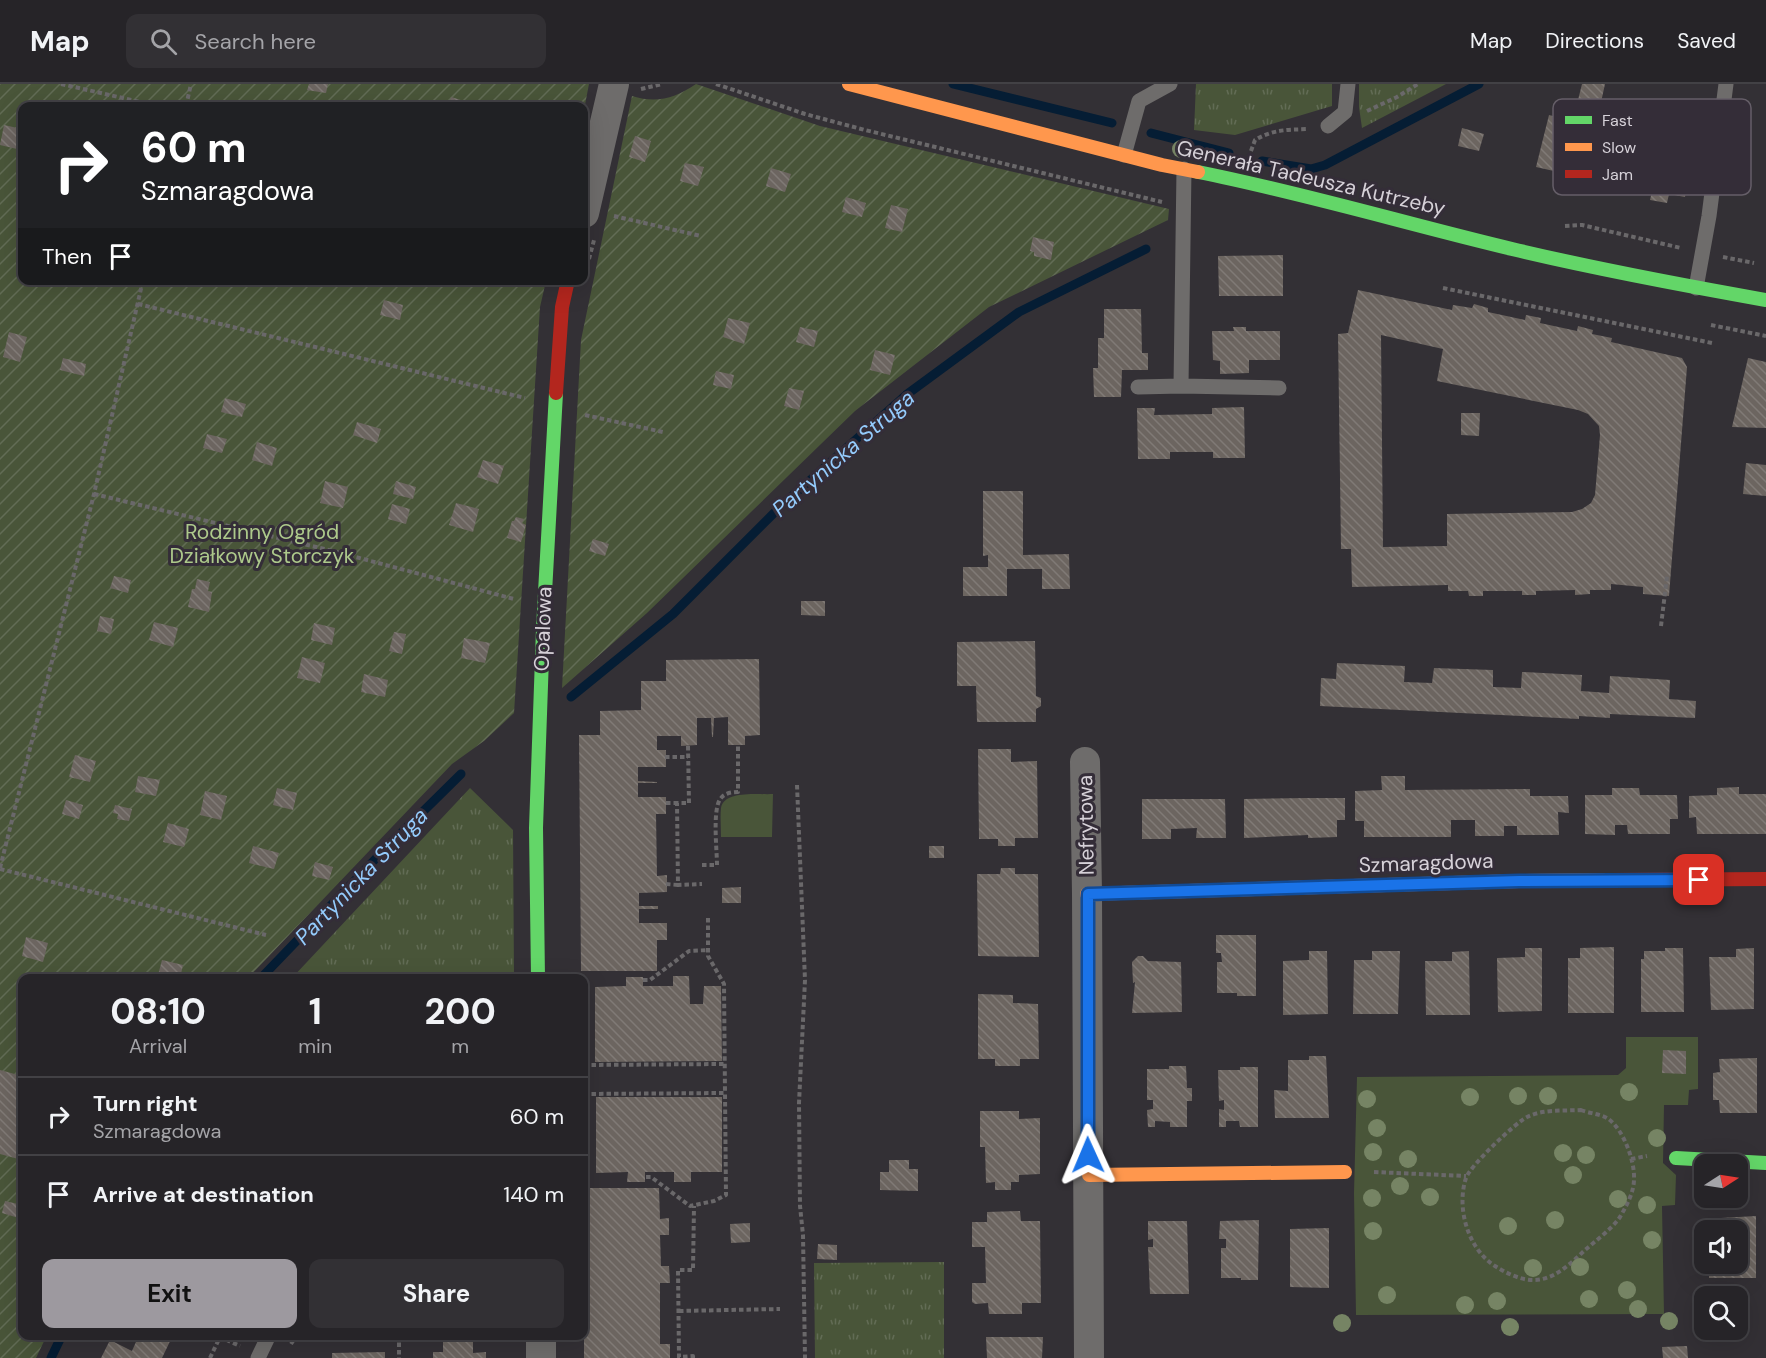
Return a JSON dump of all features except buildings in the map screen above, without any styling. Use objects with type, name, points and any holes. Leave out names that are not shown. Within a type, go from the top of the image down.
[{"type":"street","points":[[588,194],[614,84]]},
{"type":"street","name":"Generała Tadeusza Kutrzeby","points":[[849,84],[1125,155],[1243,181],[1513,249],[1696,288],[1766,300]]},
{"type":"street","name":"Opalowa","points":[[538,974],[536,828],[543,629],[551,453],[562,307],[567,285]]},
{"type":"street","name":"Nefrytowa","points":[[1085,762],[1088,894],[1089,1358]]},
{"type":"street","name":"Szmaragdowa","points":[[1088,894],[1519,881],[1766,879]]},
{"type":"street","points":[[1676,1158],[1766,1163]]},
{"type":"street","points":[[1089,1175],[1345,1172]]},
{"type":"street","points":[[541,1340],[541,1358]]},
{"type":"lane","points":[[1125,155],[1139,101],[1170,84]]},
{"type":"lane","points":[[1328,126],[1345,112],[1348,84]]},
{"type":"lane","points":[[1724,99],[1726,84]]},
{"type":"lane","points":[[1181,386],[1184,169]]},
{"type":"lane","points":[[1696,288],[1712,195]]},
{"type":"lane","points":[[1138,387],[1279,388]]},
{"type":"lane","points":[[258,1358],[267,1340]]},
{"type":"path","points":[[61,84],[140,102]]},
{"type":"path","points":[[187,102],[191,84]]},
{"type":"path","points":[[716,84],[845,125],[1170,204]]},
{"type":"path","points":[[1345,112],[1363,113],[1418,84]]},
{"type":"path","points":[[1243,181],[1255,140],[1278,130],[1316,129],[1328,126]]},
{"type":"path","points":[[588,212],[701,236]]},
{"type":"path","points":[[1562,226],[1582,225],[1761,265]]},
{"type":"path","points":[[142,285],[94,494],[0,869],[266,935]]},
{"type":"path","points":[[1443,288],[1712,343]]},
{"type":"path","points":[[138,304],[529,399]]},
{"type":"path","points":[[577,413],[663,432]]},
{"type":"path","points":[[94,494],[333,551],[515,599]]},
{"type":"path","points":[[1661,626],[1667,576]]},
{"type":"path","points":[[702,866],[717,865],[717,805],[722,795],[738,792],[738,745]]},
{"type":"path","points":[[666,803],[689,802],[688,746]]},
{"type":"path","points":[[666,757],[688,757]]},
{"type":"path","points":[[797,785],[805,980],[799,1103],[805,1358]]},
{"type":"path","points":[[677,803],[678,885]]},
{"type":"path","points":[[666,884],[702,884]]},
{"type":"path","points":[[645,1177],[651,1177],[690,1206],[714,1201],[726,1195],[724,984],[708,956],[708,918]]},
{"type":"path","points":[[643,980],[650,980],[688,951],[708,950]]},
{"type":"path","points":[[588,1065],[725,1064]]},
{"type":"path","points":[[588,1094],[725,1093]]},
{"type":"path","points":[[1581,1110],[1607,1118],[1623,1137],[1631,1159],[1634,1178],[1631,1196],[1618,1219],[1555,1275],[1533,1280],[1501,1270],[1486,1260],[1472,1242],[1463,1214],[1466,1176],[1479,1160],[1525,1118],[1541,1112],[1581,1110]]},
{"type":"path","points":[[1373,1172],[1466,1176]]},
{"type":"path","points":[[693,1358],[693,1356],[679,1357],[678,1270],[693,1270],[694,1206]]},
{"type":"path","points":[[679,1311],[780,1309]]},
{"type":"path","points":[[210,1358],[219,1340]]},
{"type":"path","points":[[229,1340],[242,1347]]},
{"type":"path","points":[[399,1340],[399,1358]]},
{"type":"green space","name":"Rodzinny Ogród Działkowy Storczyk","points":[[0,84],[589,84],[586,102],[18,102],[18,285],[545,285],[540,307],[514,713],[484,741],[452,764],[252,974],[18,974],[18,1340],[45,1340],[36,1358],[0,1358]]},
{"type":"green space","points":[[696,84],[820,126],[1169,209],[1168,220],[989,307],[855,411],[647,613],[562,688],[581,340],[632,96],[650,99],[666,98],[681,93]]},
{"type":"green space","points":[[1196,84],[1332,84],[1332,106],[1235,135],[1194,130]]},
{"type":"green space","points":[[1359,84],[1446,84],[1362,128]]},
{"type":"green space","points":[[470,788],[513,830],[514,974],[296,974]]},
{"type":"green space","points":[[751,794],[773,794],[772,837],[721,837],[721,808],[728,798]]},
{"type":"green space","points":[[1626,1037],[1698,1037],[1698,1089],[1689,1090],[1688,1105],[1664,1105],[1663,1163],[1676,1175],[1675,1205],[1662,1206],[1664,1314],[1356,1315],[1354,1193],[1357,1077],[1618,1075],[1626,1068]]},
{"type":"green space","points":[[944,1262],[944,1358],[815,1358],[814,1263]]},
{"type":"waterway","points":[[953,84],[1112,123]]},
{"type":"waterway","name":"Partynicka Struga","points":[[1262,161],[1311,169],[1325,165],[1479,84]]},
{"type":"waterway","points":[[1151,133],[1229,153]]},
{"type":"waterway","name":"Partynicka Struga","points":[[571,697],[673,614],[781,506],[906,395],[1019,312],[1146,249]]},
{"type":"waterway","name":"Partynicka Struga","points":[[265,974],[461,774]]},
{"type":"waterway","name":"Partynicka Struga","points":[[51,1358],[60,1340]]},
{"type":"traffic: fast","points":[[1198,172],[1277,189],[1544,256],[1766,300]]},
{"type":"traffic: fast","points":[[538,974],[536,828],[543,629],[556,393]]},
{"type":"traffic: fast","points":[[1676,1158],[1766,1163]]},
{"type":"traffic: slow","points":[[849,84],[1162,165],[1198,172]]},
{"type":"traffic: slow","points":[[1087,894],[1609,880]]},
{"type":"traffic: slow","points":[[1089,1175],[1345,1172]]},
{"type":"traffic: jam","points":[[556,393],[562,307],[567,285]]},
{"type":"traffic: jam","points":[[1609,880],[1766,879]]},
{"type":"route","points":[[1088,1155],[1088,894],[1519,881],[1699,880]]}]
